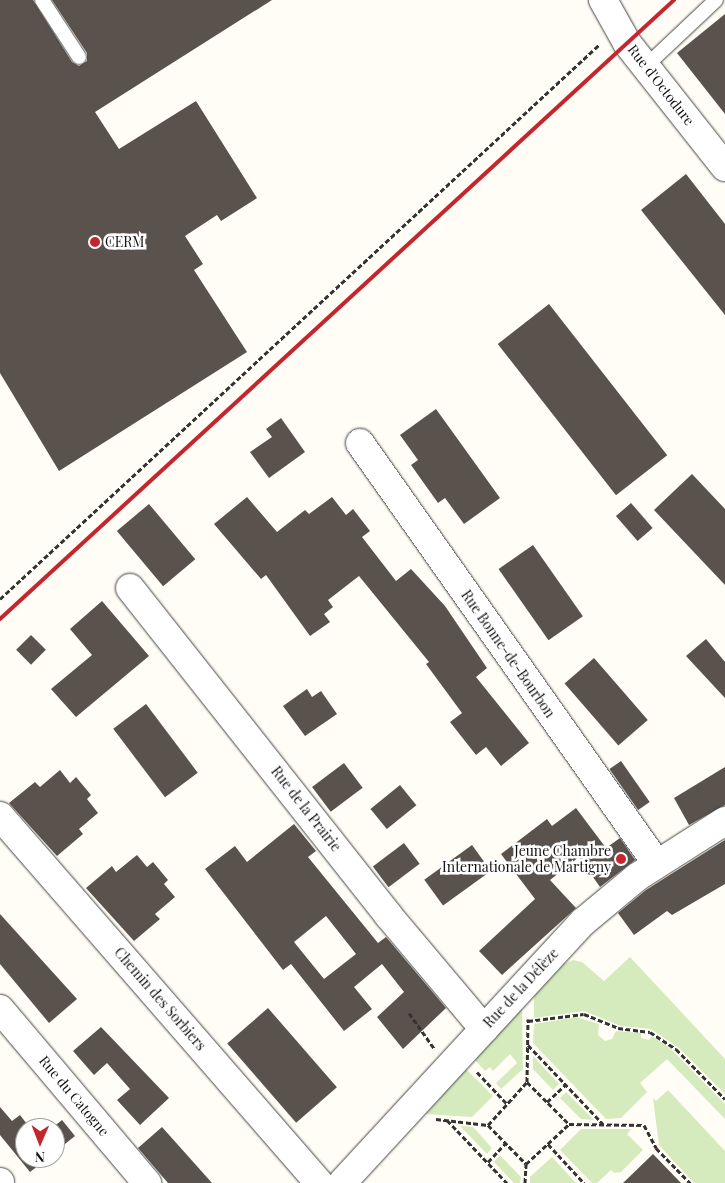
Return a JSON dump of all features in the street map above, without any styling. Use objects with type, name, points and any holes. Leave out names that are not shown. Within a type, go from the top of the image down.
[{"type":"street","name":"Rue d'Octodure","points":[[603,0],[617,28],[725,167]]},
{"type":"street","name":"Rue Bonne-de-Bourbon","points":[[360,443],[658,864]]},
{"type":"street","name":"Rue de la Prairie","points":[[130,588],[388,915],[484,1029]]},
{"type":"street","name":"Chemin des Sorbiers","points":[[0,816],[319,1183]]},
{"type":"street","name":"Rue de la Délèze","points":[[342,1183],[519,989],[590,916],[658,864],[725,821]]},
{"type":"street","name":"Rue du Catogne","points":[[0,1009],[147,1183]]},
{"type":"lane","points":[[42,0],[79,57]]},
{"type":"lane","points":[[646,66],[716,0]]},
{"type":"path","points":[[0,599],[617,28]]},
{"type":"path","points":[[488,1125],[528,1082],[526,996],[519,989]]},
{"type":"path","points":[[409,1013],[422,1034],[507,1104]]},
{"type":"path","points":[[528,1021],[584,1014],[618,1028],[650,1032],[676,1049],[725,1099]]},
{"type":"path","points":[[528,1045],[603,1124]]},
{"type":"path","points":[[528,1082],[569,1124]]},
{"type":"path","points":[[548,1102],[565,1085]]},
{"type":"path","points":[[407,1112],[414,1118],[488,1125],[526,1164]]},
{"type":"path","points":[[447,1120],[507,1183]]},
{"type":"path","points":[[525,1183],[526,1164],[569,1124],[603,1124],[644,1125],[656,1148],[690,1183]]},
{"type":"path","points":[[488,1162],[506,1143]]},
{"type":"path","points":[[548,1144],[584,1183]]},
{"type":"green space","points":[[630,957],[725,1059],[725,1094],[679,1048],[651,1029],[621,1026],[584,1011],[534,1018],[534,996],[564,964],[573,960],[582,962],[604,981]]},
{"type":"green space","points":[[522,1007],[523,1069],[501,1089],[496,1083],[517,1063],[510,1054],[493,1071],[490,1067],[485,1071],[475,1060]]},
{"type":"green space","points":[[576,1017],[599,1024],[598,1035],[605,1041],[612,1039],[616,1031],[641,1033],[641,1038],[649,1040],[652,1036],[670,1048],[725,1104],[725,1119],[667,1059],[640,1083],[647,1092],[621,1118],[606,1119],[533,1043],[534,1024]]},
{"type":"green space","points":[[533,1056],[559,1084],[553,1090],[533,1069]]},
{"type":"green space","points":[[466,1069],[493,1096],[472,1117],[426,1114]]},
{"type":"green space","points":[[668,1090],[725,1151],[725,1183],[694,1183],[659,1145],[653,1098],[656,1101]]},
{"type":"green space","points":[[566,1092],[594,1120],[581,1119],[560,1098]]},
{"type":"green space","points":[[460,1126],[473,1127],[492,1148],[487,1154]]},
{"type":"green space","points":[[581,1129],[631,1129],[627,1134],[643,1150],[621,1172],[614,1173],[611,1170],[597,1183],[592,1183],[560,1150]]},
{"type":"green space","points":[[500,1155],[521,1177],[520,1183],[514,1183],[494,1162]]},
{"type":"green space","points":[[552,1157],[576,1183],[530,1183],[530,1177]]},
{"type":"building","name":"CERM","points":[[0,0],[33,0],[72,62],[79,66],[87,61],[87,53],[52,0],[272,0],[95,112],[119,149],[196,101],[257,198],[221,221],[217,215],[185,236],[203,264],[194,270],[247,352],[59,471],[0,373]]},
{"type":"building","points":[[725,14],[725,114],[677,53]]},
{"type":"building","points":[[686,174],[725,224],[725,315],[641,210]]},
{"type":"building","points":[[549,304],[667,455],[616,495],[498,344]]},
{"type":"building","points":[[436,409],[500,498],[464,524],[445,498],[438,503],[411,465],[418,460],[400,435]]},
{"type":"building","points":[[281,418],[305,452],[269,478],[250,452],[272,437],[266,429]]},
{"type":"building","points":[[692,474],[725,509],[725,585],[654,510]]},
{"type":"building","points":[[247,497],[277,532],[305,510],[309,514],[332,497],[346,515],[353,509],[370,531],[362,537],[396,581],[411,569],[445,606],[487,668],[476,677],[529,743],[501,766],[486,747],[476,755],[450,722],[462,713],[426,664],[429,662],[359,576],[328,600],[333,607],[324,614],[330,622],[310,636],[266,575],[261,579],[214,524]]},
{"type":"building","points":[[631,503],[653,528],[638,541],[616,516]]},
{"type":"building","points":[[149,504],[195,559],[163,586],[117,531]]},
{"type":"building","points":[[533,545],[583,616],[548,640],[499,569]]},
{"type":"building","points":[[102,601],[149,656],[76,717],[51,689],[92,655],[70,629]]},
{"type":"building","points":[[31,635],[46,650],[31,665],[16,650]]},
{"type":"building","points":[[706,639],[725,662],[725,698],[686,656]]},
{"type":"building","points":[[594,658],[648,720],[618,745],[565,684]]},
{"type":"building","points":[[307,689],[312,697],[321,691],[337,714],[305,736],[283,706]]},
{"type":"building","points":[[146,704],[198,773],[165,797],[113,729]]},
{"type":"building","points":[[621,761],[650,802],[638,810],[610,769]]},
{"type":"building","points":[[344,763],[363,788],[331,812],[312,787]]},
{"type":"building","points":[[725,767],[725,805],[689,825],[674,798]]},
{"type":"building","points":[[60,770],[70,783],[76,777],[91,795],[87,799],[98,813],[79,829],[83,834],[57,856],[9,803],[35,782],[40,787]]},
{"type":"building","points":[[400,785],[416,805],[387,829],[370,809]]},
{"type":"building","points":[[576,808],[606,848],[620,838],[635,860],[600,887],[579,857],[550,880],[576,908],[502,975],[479,951],[535,899],[501,854],[547,819],[552,826]]},
{"type":"building","points":[[294,824],[316,851],[308,857],[378,943],[386,937],[446,1008],[403,1049],[377,1017],[404,992],[382,964],[354,987],[372,1009],[344,1031],[291,964],[283,970],[205,869],[235,846],[247,862]],"holes":[[[326,916],[356,954],[324,979],[294,942]]]},
{"type":"building","points":[[725,840],[725,884],[672,915],[667,911],[634,935],[618,913],[646,890]]},
{"type":"building","points":[[404,843],[420,864],[389,887],[373,866]]},
{"type":"building","points":[[472,845],[491,871],[443,906],[424,880]]},
{"type":"building","points":[[137,855],[147,867],[153,862],[168,880],[164,884],[175,897],[155,914],[160,919],[134,941],[86,888],[112,866],[116,872]]},
{"type":"building","points":[[0,914],[77,999],[49,1023],[0,964]]},
{"type":"building","points":[[268,1008],[337,1087],[296,1123],[227,1043]]},
{"type":"building","points":[[101,1027],[169,1098],[140,1125],[117,1100],[130,1089],[107,1063],[94,1075],[73,1051]]},
{"type":"building","points":[[0,1107],[12,1121],[15,1119],[15,1154],[0,1135]]},
{"type":"building","points":[[65,1124],[75,1136],[65,1144]]},
{"type":"building","points":[[162,1127],[212,1183],[168,1183],[138,1148]]},
{"type":"building","points":[[653,1154],[681,1183],[623,1183]]},
{"type":"building","points":[[27,1168],[35,1168],[30,1172]]},
{"type":"railway","points":[[0,619],[674,0]]},
{"type":"place","name":"CERM","points":[[95,242]]},
{"type":"place","name":"Jeune Chambre Internationale de Martigny","points":[[621,859]]}]
